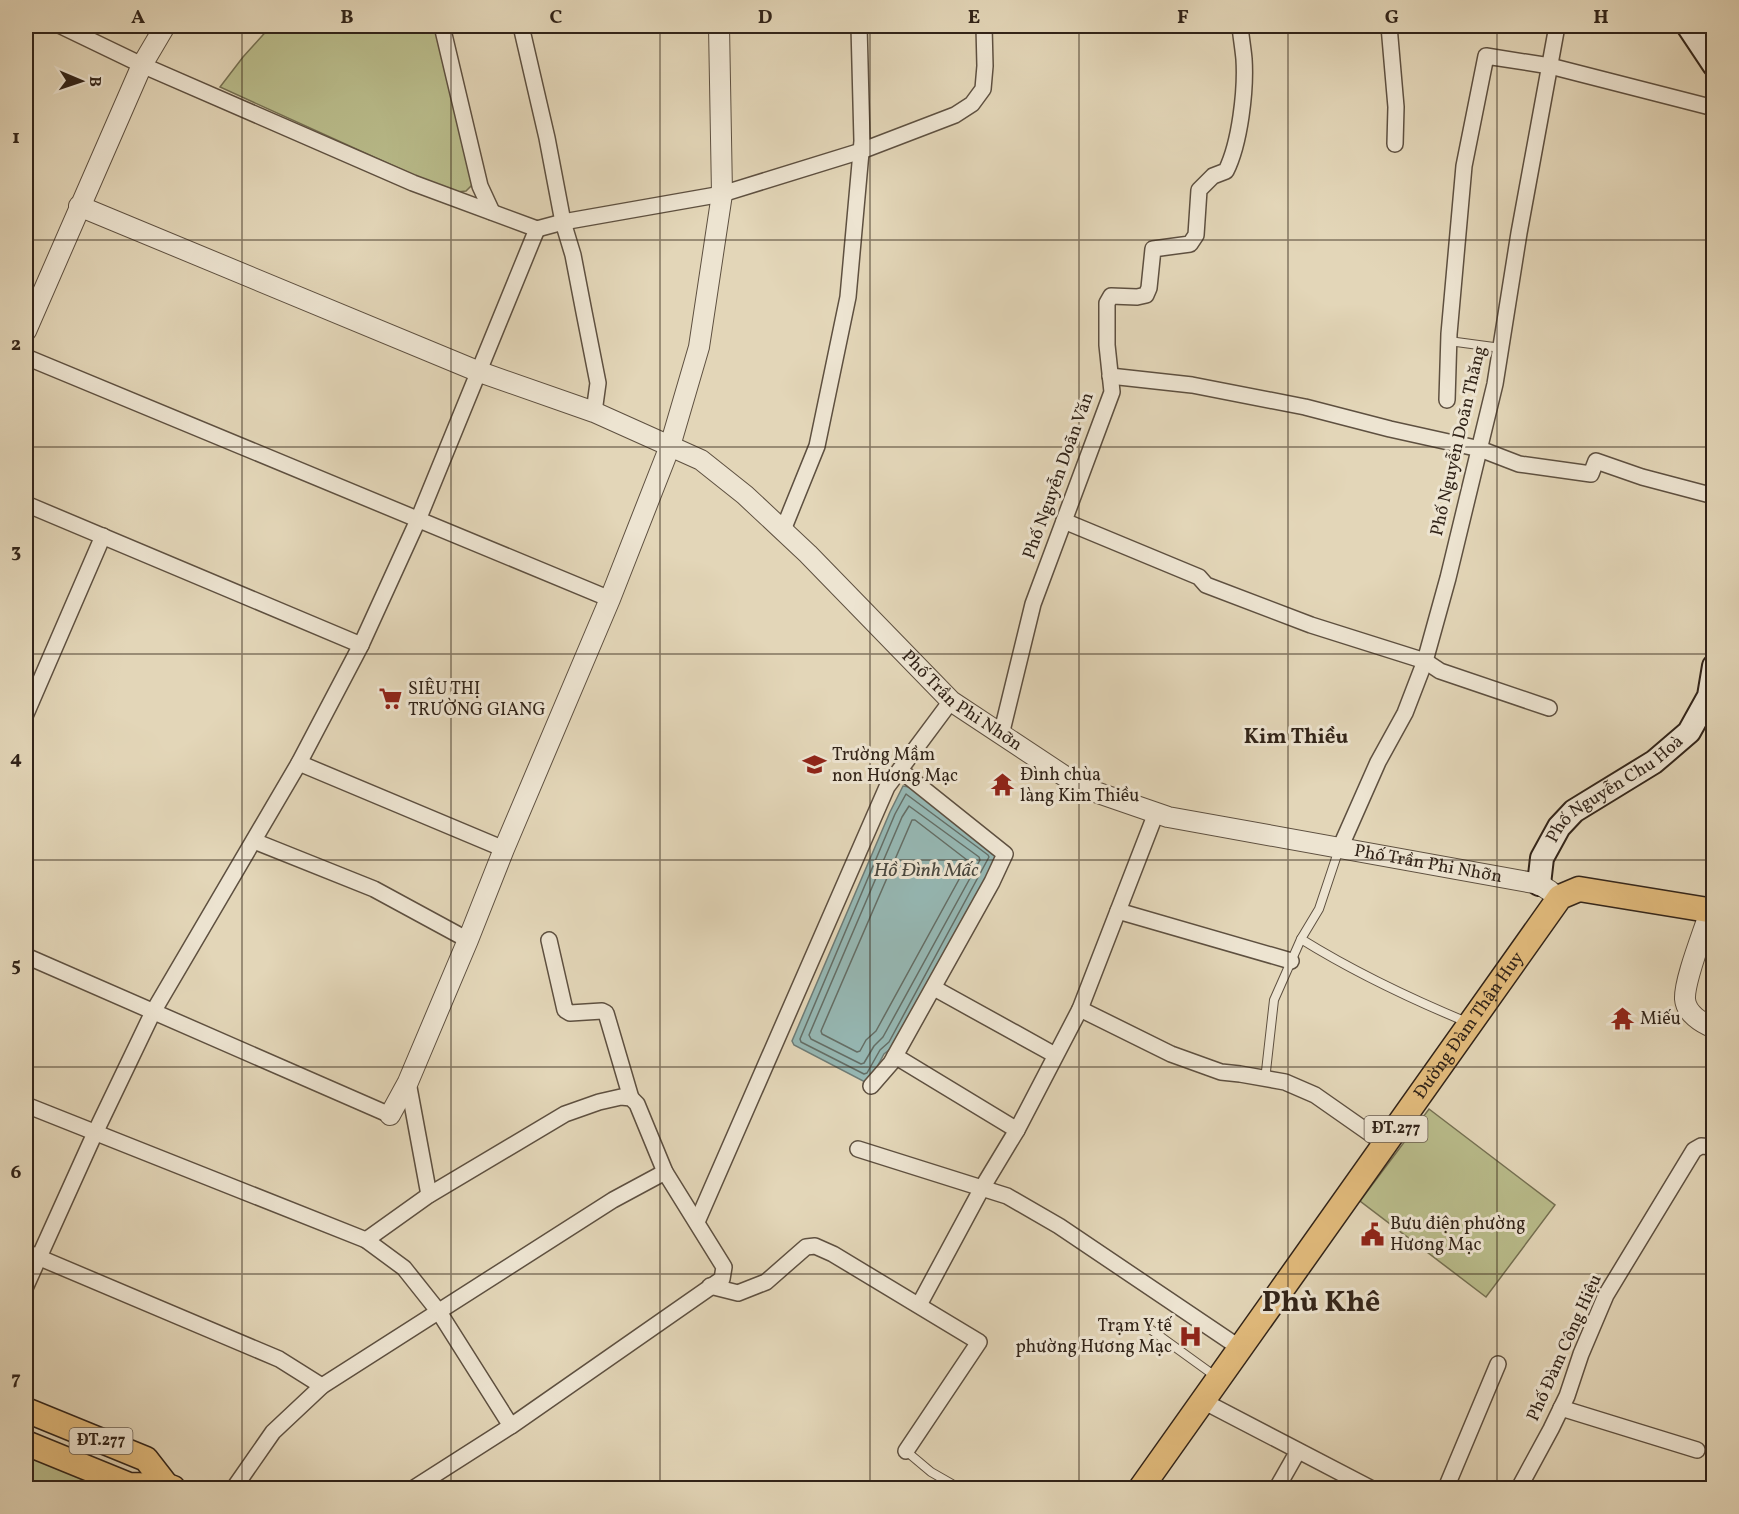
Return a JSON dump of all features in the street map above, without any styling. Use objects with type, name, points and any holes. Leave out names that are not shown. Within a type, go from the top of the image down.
[{"type":"main road","points":[[1688,26],[1713,65]]},
{"type":"main road","name":"Phố Nguyễn Chu Hoà","points":[[1539,884],[1542,858],[1559,827],[1574,811],[1654,762],[1689,732],[1709,696],[1713,666]]},
{"type":"main road","points":[[1560,897],[1579,889],[1712,911]]},
{"type":"main road","name":"Đường Đàm Thận Huy","points":[[1141,1488],[1560,897]]},
{"type":"main road","name":"ĐT.277","points":[[26,1410],[146,1459],[170,1487]]},
{"type":"main road","name":"ĐT.277","points":[[26,1443],[129,1485],[170,1487]]},
{"type":"street","points":[[61,26],[142,65],[413,183],[537,229],[563,222],[722,194],[861,151],[955,115],[972,104],[983,89],[984,26]]},
{"type":"street","points":[[26,331],[142,65],[165,26]]},
{"type":"street","points":[[442,26],[480,186],[492,212]]},
{"type":"street","points":[[521,26],[547,138],[563,222],[573,255],[597,383],[594,412]]},
{"type":"street","points":[[26,956],[390,1115],[408,1082],[468,940],[610,599],[670,446],[699,348],[722,194],[719,26]]},
{"type":"street","points":[[783,530],[818,446],[848,297],[861,151],[859,26]]},
{"type":"street","name":"Phố Nguyễn Doãn Văn","points":[[1001,735],[1033,604],[1112,392],[1107,345],[1107,303],[1111,296],[1146,295],[1149,288],[1153,249],[1190,244],[1196,235],[1199,190],[1213,176],[1226,171],[1233,156],[1244,61],[1240,26]]},
{"type":"street","points":[[1389,26],[1396,107],[1395,144]]},
{"type":"street","name":"Phố Nguyễn Doãn Thăng","points":[[1340,848],[1378,762],[1405,713],[1425,661],[1448,578],[1495,384],[1519,233],[1557,26]]},
{"type":"street","points":[[1447,400],[1449,341],[1464,166],[1486,56],[1550,66],[1713,108]]},
{"type":"street","name":"Phố Trần Phi Nhỡn","points":[[79,206],[477,371],[594,412],[701,460],[745,495],[783,530],[951,701],[1081,787],[1168,817],[1539,884],[1560,897]]},
{"type":"street","points":[[26,1286],[32,1255],[95,1133],[153,1012],[299,764],[361,645],[418,520],[537,229]]},
{"type":"street","points":[[26,357],[610,599]]},
{"type":"street","points":[[1110,376],[1192,385],[1305,407],[1480,449],[1519,464],[1592,474],[1596,461],[1642,477],[1713,496]]},
{"type":"street","points":[[26,504],[361,645]]},
{"type":"street","points":[[1064,521],[1198,577],[1206,585],[1311,625],[1425,661],[1440,671],[1549,708]]},
{"type":"street","points":[[26,714],[103,536]]},
{"type":"street","points":[[697,1222],[887,787],[951,701]]},
{"type":"street","points":[[299,764],[504,849]]},
{"type":"street","points":[[871,1086],[895,1056],[992,882],[1005,854],[900,770]]},
{"type":"street","points":[[919,1305],[982,1188],[1017,1130],[1080,1009],[1156,813]]},
{"type":"street","points":[[255,841],[374,889],[468,940]]},
{"type":"street","points":[[1119,910],[1291,961]]},
{"type":"street","points":[[1712,911],[1686,986],[1685,1000],[1690,1011],[1704,1024],[1713,1028]]},
{"type":"street","points":[[414,1488],[511,1426],[722,1279],[724,1267],[665,1172],[637,1104],[632,1098],[606,1013],[602,1011],[570,1013],[565,1010],[549,940]]},
{"type":"street","points":[[934,988],[1055,1055]]},
{"type":"street","points":[[1080,1009],[1171,1054],[1221,1072],[1285,1082],[1315,1095],[1385,1144]]},
{"type":"street","points":[[895,1056],[1017,1130]]},
{"type":"street","points":[[408,1082],[429,1195]]},
{"type":"street","points":[[366,1240],[429,1195],[573,1110],[610,1099],[632,1098]]},
{"type":"street","points":[[26,1105],[366,1240],[404,1268],[439,1312],[511,1426]]},
{"type":"street","name":"Phố Đàm Công Hiệu","points":[[1519,1488],[1561,1408],[1606,1295],[1694,1150],[1701,1146],[1713,1147]]},
{"type":"street","points":[[858,1149],[1007,1196],[1059,1226],[1240,1348]]},
{"type":"street","points":[[234,1488],[273,1432],[322,1386],[613,1200],[665,1172]]},
{"type":"street","points":[[710,1286],[738,1293],[766,1282],[806,1247],[815,1246],[833,1254],[979,1342],[906,1451]]},
{"type":"street","points":[[32,1255],[279,1359],[322,1386]]},
{"type":"street","points":[[1446,1488],[1498,1364]]},
{"type":"street","points":[[1203,1401],[1362,1486]]},
{"type":"street","points":[[1561,1408],[1697,1450]]},
{"type":"street","points":[[1276,1488],[1298,1451]]},
{"type":"lane","points":[[1449,341],[1501,348]]},
{"type":"lane","points":[[1265,1080],[1274,1000],[1291,961],[1319,909],[1340,848]]},
{"type":"lane","points":[[1302,939],[1320,951],[1418,1002],[1471,1023]]},
{"type":"lane","points":[[1150,1329],[1219,1379]]},
{"type":"lane","points":[[906,1451],[931,1472],[959,1488]]},
{"type":"green space","points":[[271,26],[435,26],[474,179],[472,185],[466,191],[457,192],[418,177],[220,87]]},
{"type":"green space","points":[[1429,1109],[1555,1205],[1486,1297],[1360,1201]]},
{"type":"green space","points":[[26,1449],[119,1488],[26,1488]]},
{"type":"water","name":"Hồ Đình Mấc","points":[[903,786],[909,787],[994,851],[996,855],[990,870],[893,1047],[884,1054],[869,1082],[865,1082],[794,1045],[792,1041]]},
{"type":"place","name":"SIÊU THỊ TRƯỜNG GIANG","points":[[390,699]]},
{"type":"place","name":"Trường Mầm non Hương Mạc","points":[[814,765]]},
{"type":"place","name":"Đình chùa làng Kim Thiều","points":[[1002,785]]},
{"type":"place","name":"Miếu","points":[[1622,1019]]},
{"type":"place","name":"Bưu điện phường Hương Mạc","points":[[1372,1234]]},
{"type":"place","name":"Trạm Y tế phường Hương Mạc","points":[[1190,1336]]},
{"type":"district","name":"Kim Thiều","points":[[1296,737]]},
{"type":"district","name":"Phù Khê","points":[[1321,1303]]}]
